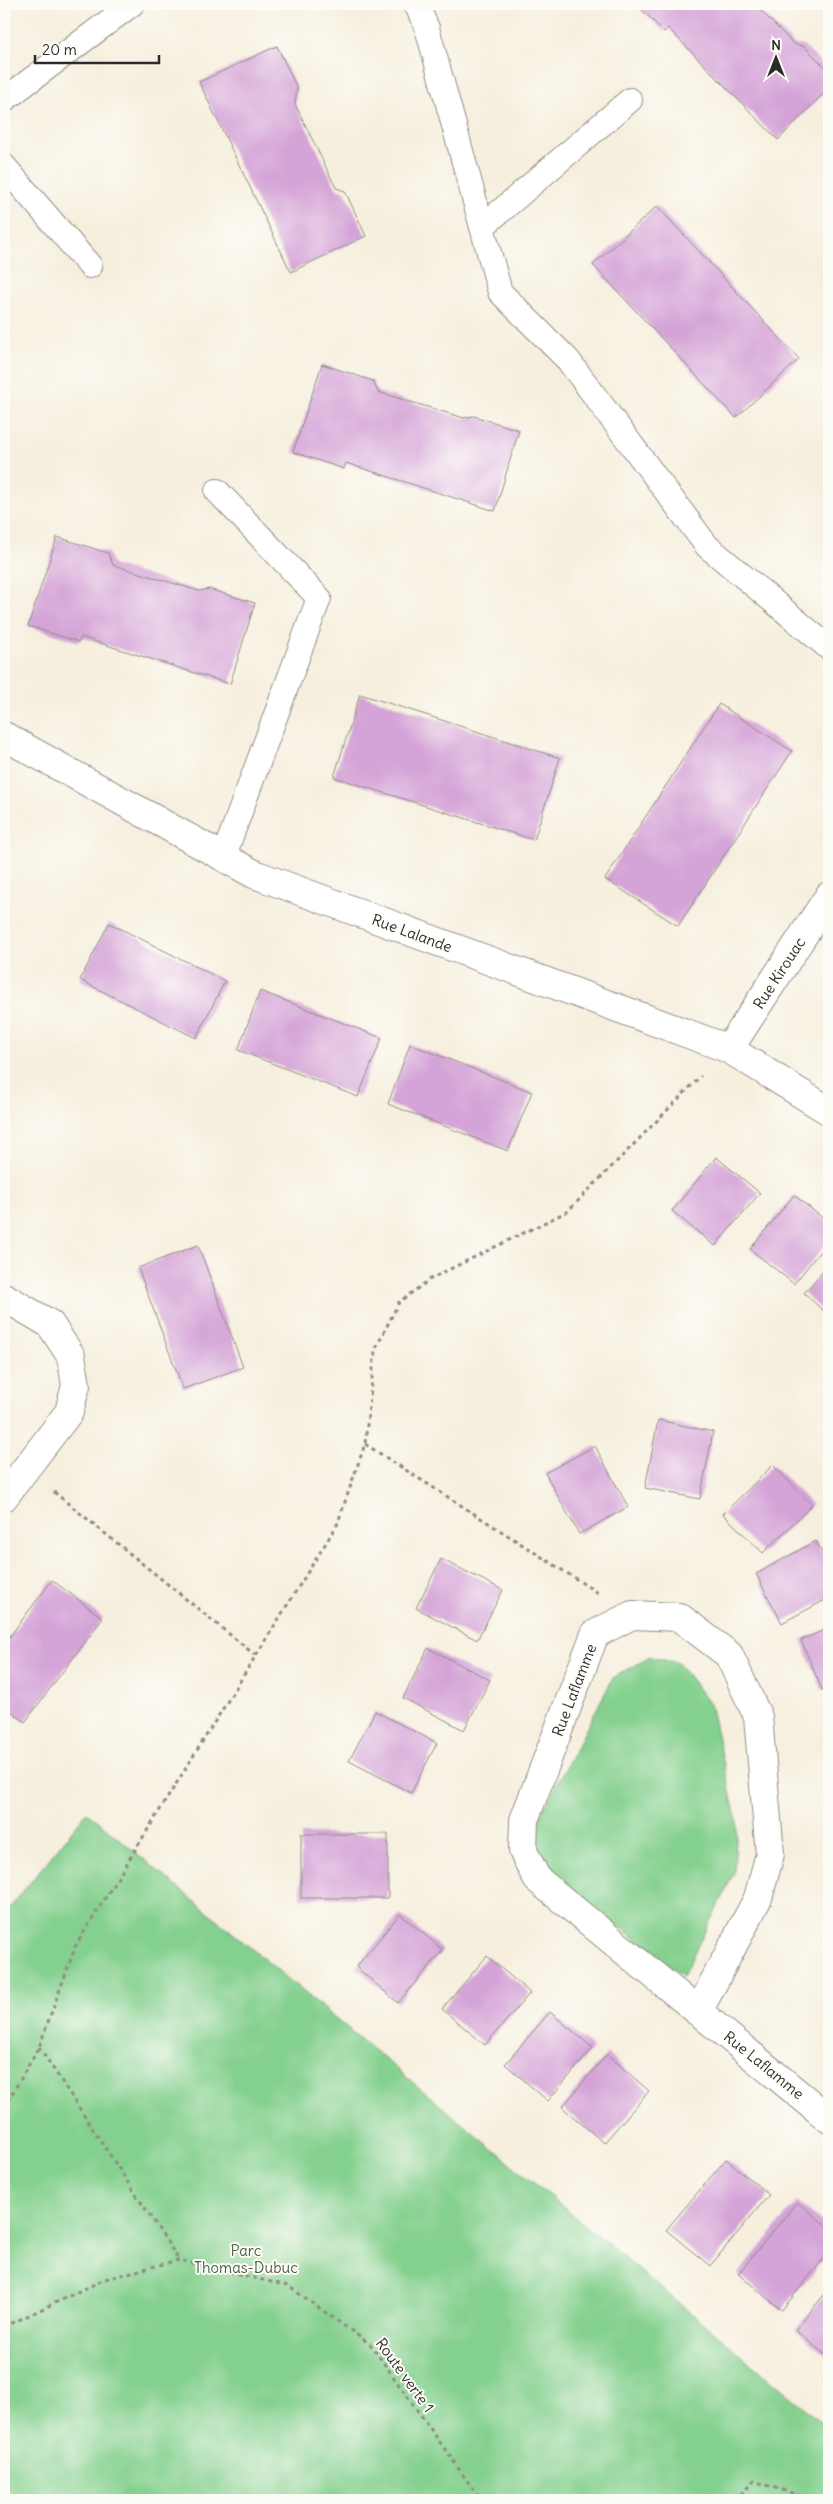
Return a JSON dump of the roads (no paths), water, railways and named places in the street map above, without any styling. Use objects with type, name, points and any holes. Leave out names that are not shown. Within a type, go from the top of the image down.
[{"type":"street","name":"Rue Lalande","points":[[4,736],[254,874],[728,1049],[829,1111]]},
{"type":"street","name":"Rue Kirouac","points":[[728,1049],[829,896]]},
{"type":"street","points":[[4,1296],[50,1324],[71,1356],[76,1385],[69,1412],[4,1497]]},
{"type":"street","name":"Rue Laflamme","points":[[698,2012],[758,1898],[770,1854],[758,1717],[728,1654],[679,1617],[632,1614],[595,1634],[524,1820],[523,1851],[537,1879],[698,2012],[829,2119]]},
{"type":"lane","points":[[4,100],[132,4]]},
{"type":"lane","points":[[416,4],[427,28],[500,292],[568,360],[707,546],[829,648]]},
{"type":"lane","points":[[482,226],[630,100]]},
{"type":"lane","points":[[4,166],[90,266]]},
{"type":"lane","points":[[217,491],[319,598],[223,858]]},
{"type":"park label","name":"Parc Thomas-Dubuc","points":[[246,2258]]}]
